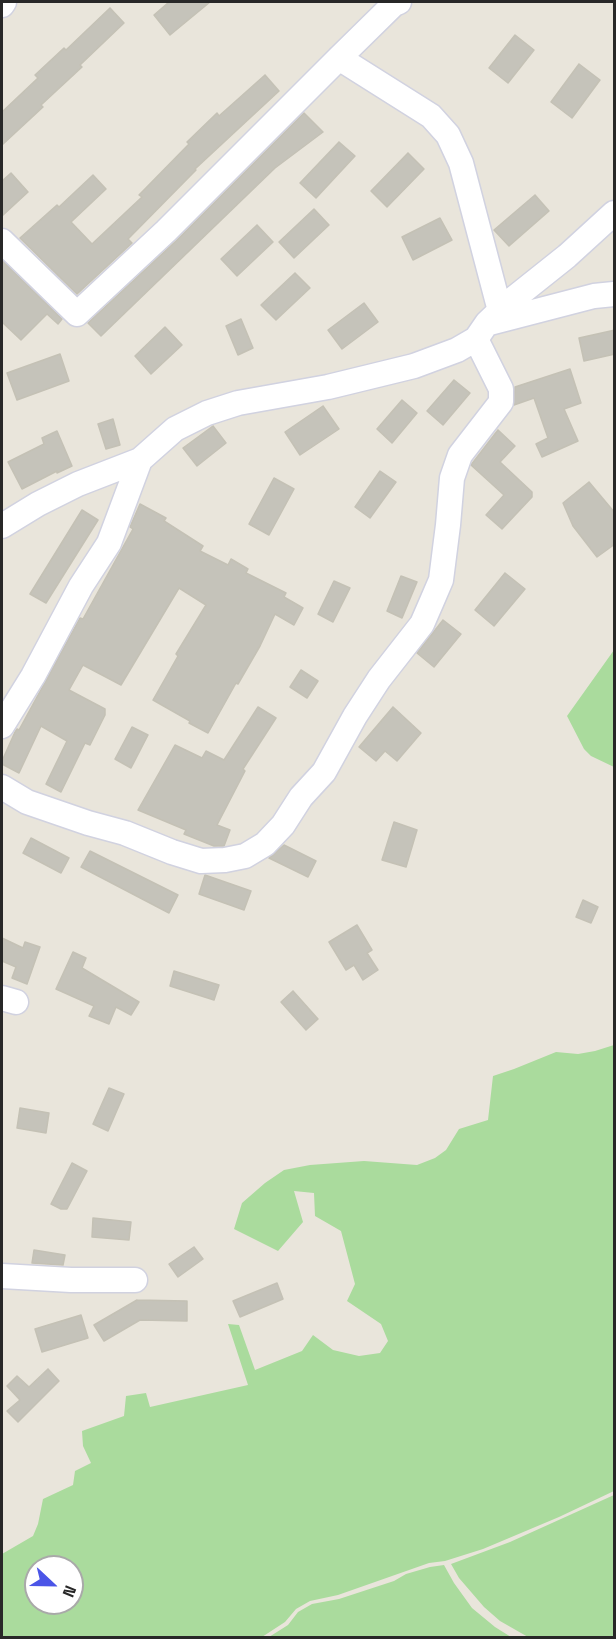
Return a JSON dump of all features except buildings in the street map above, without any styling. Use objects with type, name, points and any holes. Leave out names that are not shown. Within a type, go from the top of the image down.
[{"type":"street","points":[[2,241],[77,314],[166,231],[339,58],[394,4],[399,2]]},
{"type":"street","points":[[2,787],[11,794],[46,809],[125,833],[201,861],[245,856],[265,844],[283,825],[301,797],[324,772],[355,716],[385,671],[422,624],[441,580],[452,478],[460,455],[501,402],[501,389],[460,163],[448,135],[431,116],[339,58]]},
{"type":"street","points":[[2,526],[38,504],[78,484],[140,460],[175,429],[207,413],[238,403],[328,387],[414,366],[457,350],[615,213]]},
{"type":"street","points":[[488,324],[594,296],[615,294]]},
{"type":"street","points":[[2,726],[33,676],[81,586],[109,543],[140,460]]},
{"type":"street","points":[[2,1276],[71,1281],[135,1280]]},
{"type":"green space","points":[[614,650],[614,767],[591,756],[584,749],[567,716]]},
{"type":"green space","points":[[614,1045],[614,1491],[483,1549],[445,1561],[429,1563],[338,1595],[310,1601],[296,1609],[285,1622],[262,1637],[2,1637],[2,1554],[33,1536],[43,1499],[73,1485],[75,1471],[91,1463],[83,1446],[82,1431],[124,1416],[126,1396],[146,1393],[150,1407],[248,1385],[228,1324],[239,1325],[255,1370],[302,1351],[313,1335],[333,1350],[359,1356],[380,1353],[388,1341],[381,1324],[347,1301],[355,1284],[341,1231],[315,1216],[314,1193],[294,1191],[303,1222],[278,1251],[234,1229],[242,1203],[284,1170],[310,1165],[364,1161],[417,1165],[435,1158],[446,1150],[459,1129],[488,1120],[493,1076],[556,1052],[578,1054]]},
{"type":"green space","points":[[614,1495],[614,1637],[528,1637],[500,1621],[484,1607],[459,1578],[451,1564],[510,1542]]},
{"type":"green space","points":[[444,1565],[472,1608],[511,1637],[269,1637],[288,1625],[298,1612],[312,1604],[339,1599],[394,1581],[406,1574]]}]
